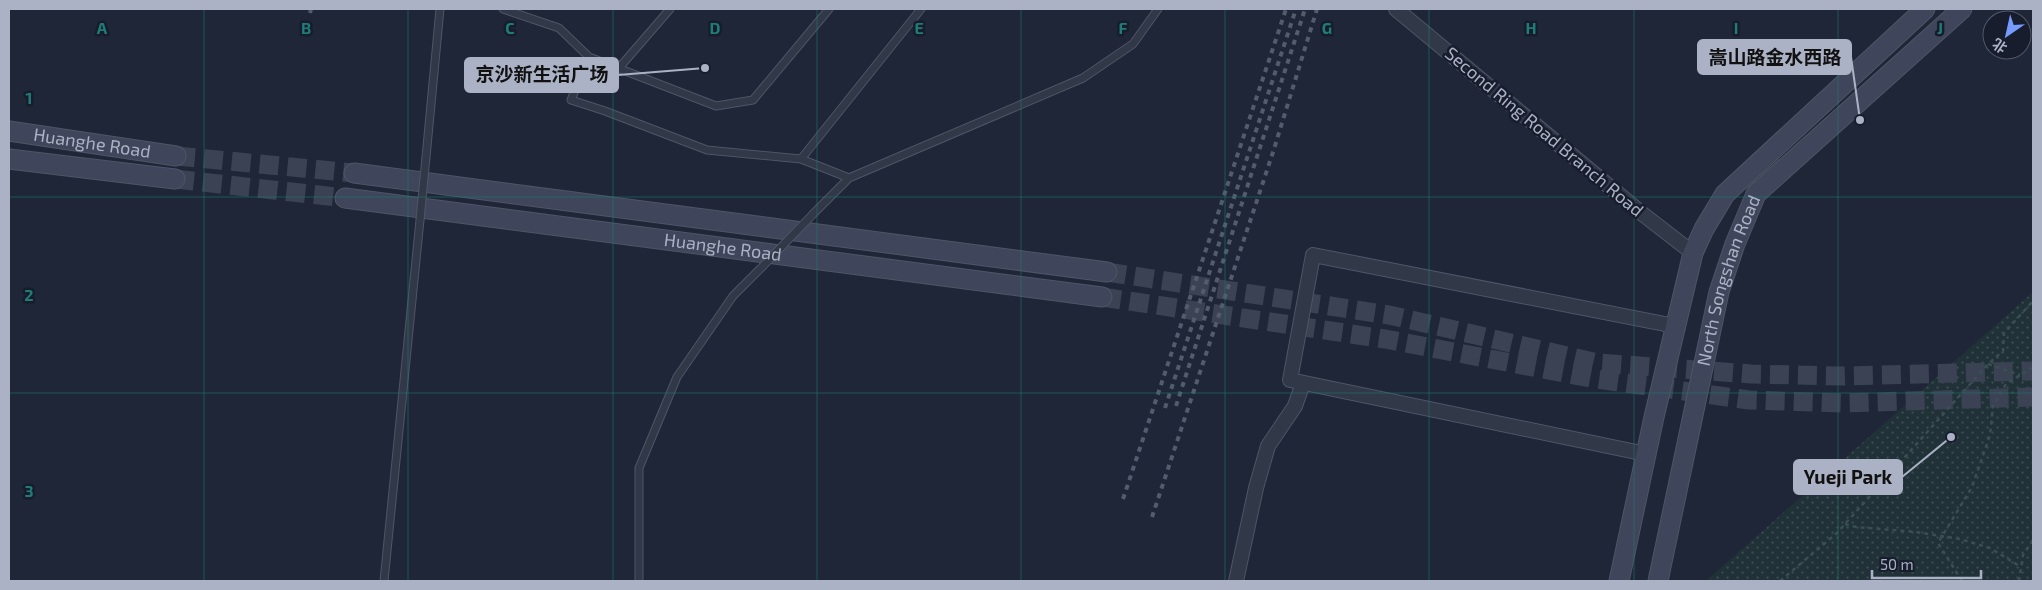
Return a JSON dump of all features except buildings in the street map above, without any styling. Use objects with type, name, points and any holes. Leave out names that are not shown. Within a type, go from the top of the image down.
[{"type":"main road","name":"North Songshan Road","points":[[1619,581],[1692,253],[1704,229],[1725,194],[1925,9]]},
{"type":"main road","name":"North Songshan Road","points":[[1658,581],[1719,292],[1735,244],[1756,194],[1962,9]]},
{"type":"main road","name":"Huanghe Road","points":[[9,131],[176,156]]},
{"type":"main road","name":"Huanghe Road","points":[[9,159],[175,179]]},
{"type":"main road","name":"Huanghe Road","points":[[354,173],[1107,272]]},
{"type":"main road","name":"Huanghe Road","points":[[345,198],[1102,297]]},
{"type":"street","name":"Second Ring Road Branch Road","points":[[1396,9],[1632,206],[1692,253]]},
{"type":"street","points":[[1646,454],[1290,380],[1313,255],[1675,326]]},
{"type":"street","points":[[1236,581],[1256,488],[1268,446],[1294,406],[1303,383]]},
{"type":"lane","points":[[384,581],[440,9]]},
{"type":"lane","points":[[503,9],[558,28],[590,57],[716,106],[753,100],[829,9]]},
{"type":"lane","points":[[619,68],[670,9]]},
{"type":"lane","points":[[801,158],[922,9]]},
{"type":"lane","points":[[639,581],[638,468],[677,377],[733,296],[849,178],[1083,78],[1134,44],[1158,9]]},
{"type":"lane","points":[[590,57],[571,100],[706,150],[801,158],[849,178]]},
{"type":"path","points":[[1780,581],[1845,524],[1988,364],[2003,351],[2004,333],[2033,300]]},
{"type":"path","points":[[1988,364],[2020,375]]},
{"type":"path","points":[[1962,581],[1938,543],[1972,487],[1990,435],[1993,406],[2006,384],[2033,367]]},
{"type":"path","points":[[1845,524],[1856,527],[1943,535],[1990,548],[2021,567]]},
{"type":"path","points":[[2019,581],[2023,555],[2033,540]]},
{"type":"shaded area","points":[[2033,292],[2033,581],[1706,581]]},
{"type":"tunnel","points":[[176,156],[354,173]]},
{"type":"tunnel","points":[[175,179],[345,198]]},
{"type":"tunnel","points":[[1107,272],[1389,315],[1598,363],[1751,374],[1843,376],[2033,371]]},
{"type":"tunnel","points":[[1102,297],[1385,339],[1596,379],[1749,400],[1844,403],[2033,397]]},
{"type":"railway","points":[[310,13],[311,9]]},
{"type":"railway","points":[[1123,499],[1286,9]]},
{"type":"railway","points":[[1165,408],[1296,9]]},
{"type":"railway","points":[[1176,406],[1305,9]]},
{"type":"railway","points":[[1152,517],[1274,149],[1317,9]]},
{"type":"place","name":"京沙新生活广场","points":[[705,68]]},
{"type":"place","name":"嵩山路金水西路","points":[[1860,120]]},
{"type":"place","name":"Yueji Park","points":[[1951,437]]}]
